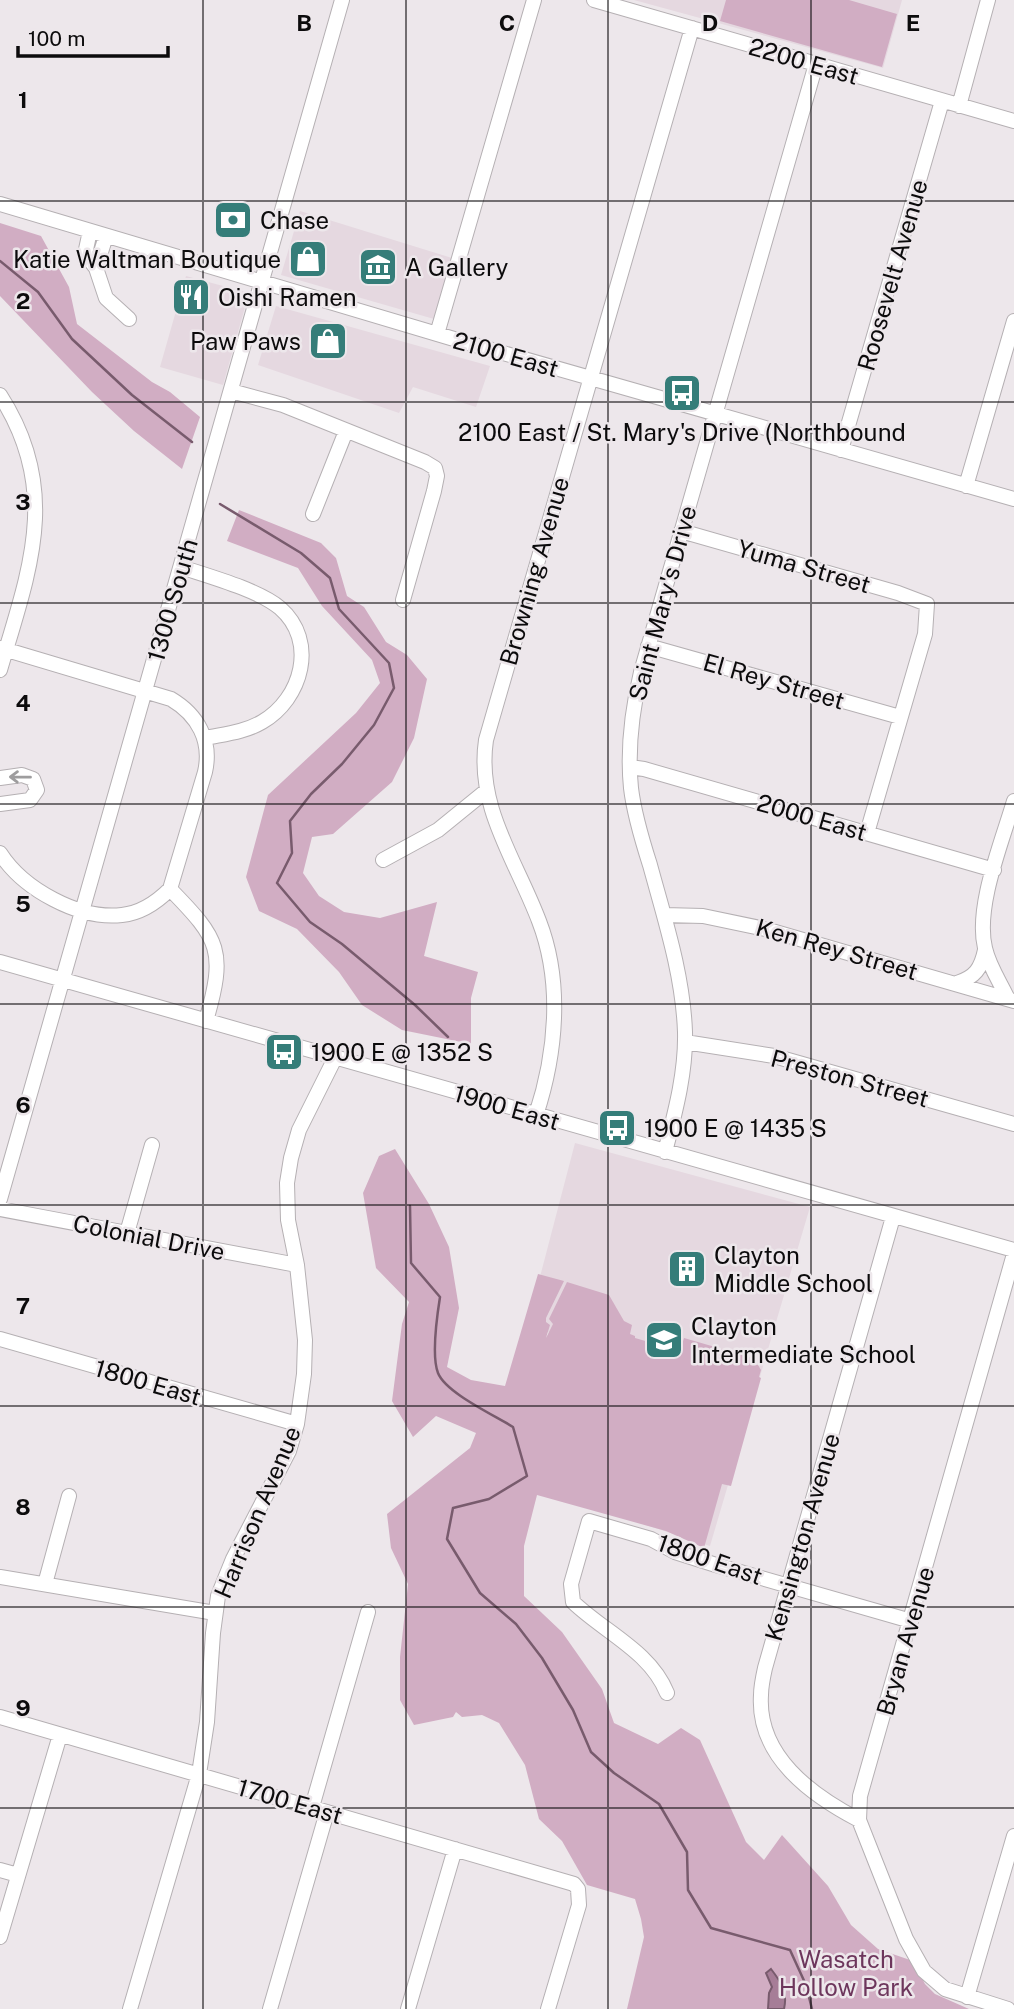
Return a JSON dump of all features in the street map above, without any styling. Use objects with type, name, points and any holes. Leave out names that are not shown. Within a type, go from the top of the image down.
[{"type":"street","name":"1300 South","points":[[0,1199],[342,0]]},
{"type":"street","points":[[437,334],[534,0]]},
{"type":"street","name":"2200 East","points":[[594,0],[1014,121]]},
{"type":"street","points":[[959,106],[988,0]]},
{"type":"street","name":"Browning Avenue","points":[[536,1115],[550,1062],[553,1038],[552,971],[540,922],[492,813],[483,774],[486,740],[692,28]]},
{"type":"street","name":"Saint Mary's Drive","points":[[665,1152],[679,1096],[685,1042],[680,981],[635,812],[630,767],[632,719],[648,646],[816,64]]},
{"type":"street","name":"Roosevelt Avenue","points":[[841,450],[942,101]]},
{"type":"street","name":"2100 East","points":[[0,204],[437,334],[1014,499]]},
{"type":"street","points":[[90,232],[85,254],[96,268],[106,298],[130,319]]},
{"type":"street","points":[[96,268],[106,236]]},
{"type":"street","points":[[966,486],[1014,321]]},
{"type":"street","points":[[231,391],[283,405],[432,465],[436,471],[434,491],[403,600]]},
{"type":"street","points":[[0,395],[22,435],[33,475],[36,503],[32,555],[3,649],[0,670]]},
{"type":"street","points":[[313,514],[346,431]]},
{"type":"street","name":"Yuma Street","points":[[681,531],[898,593],[927,604],[925,634],[900,717]]},
{"type":"street","points":[[181,567],[272,602],[295,626],[302,649],[300,671],[293,691],[273,715],[251,727],[206,738]]},
{"type":"street","name":"El Rey Street","points":[[648,646],[900,717]]},
{"type":"street","points":[[0,853],[21,879],[38,892],[83,909],[111,915],[130,914],[148,906],[170,889],[208,755],[206,738],[192,716],[178,703],[146,690],[3,649]]},
{"type":"street","points":[[867,833],[900,717]]},
{"type":"street","name":"2000 East","points":[[630,767],[994,870]]},
{"type":"street","points":[[0,778],[26,775],[33,779],[37,790],[30,800],[0,804]]},
{"type":"street","points":[[383,860],[438,830],[486,791]]},
{"type":"street","points":[[957,983],[969,979],[978,972],[982,964],[985,949],[983,910],[1014,802]]},
{"type":"street","points":[[170,889],[204,925],[214,945],[217,979],[206,1021]]},
{"type":"street","name":"Ken Rey Street","points":[[664,915],[688,914],[745,924],[1011,999]]},
{"type":"street","points":[[985,949],[1011,999]]},
{"type":"street","name":"1900 East","points":[[0,962],[1014,1252]]},
{"type":"street","name":"Preston Street","points":[[685,1042],[774,1056],[1014,1124]]},
{"type":"street","name":"Harrison Avenue","points":[[131,2009],[199,1774],[208,1722],[215,1613],[223,1582],[285,1458],[297,1424],[304,1374],[305,1340],[297,1265],[288,1220],[287,1183],[290,1158],[299,1130],[335,1058]]},
{"type":"street","points":[[127,1233],[152,1145]]},
{"type":"street","name":"Colonial Drive","points":[[0,1209],[297,1265]]},
{"type":"street","name":"Kensington Avenue","points":[[859,1820],[801,1783],[789,1771],[778,1756],[763,1720],[760,1696],[765,1668],[893,1217]]},
{"type":"street","name":"Bryan Avenue","points":[[967,1997],[945,1989],[933,1981],[915,1958],[859,1820],[860,1796],[1014,1252]]},
{"type":"street","name":"1800 East","points":[[0,1339],[297,1424]]},
{"type":"street","points":[[45,1584],[69,1496]]},
{"type":"street","name":"1800 East","points":[[667,1693],[660,1676],[649,1663],[573,1602],[571,1584],[589,1521],[651,1539],[685,1555],[911,1621]]},
{"type":"street","points":[[0,1577],[215,1613]]},
{"type":"street","points":[[312,1807],[368,1612]]},
{"type":"street","name":"1700 East","points":[[0,1717],[568,1881],[578,1889],[579,1905],[548,2009]]},
{"type":"street","points":[[0,1937],[60,1735]]},
{"type":"street","points":[[270,2009],[327,1812]]},
{"type":"street","points":[[1008,2009],[967,1997],[1014,1836]]},
{"type":"street","points":[[408,2009],[455,1849]]},
{"type":"street","points":[[0,1870],[18,1875]]},
{"type":"shaded area","points":[[634,0],[902,0],[883,68]]},
{"type":"shaded area","points":[[300,211],[452,258],[434,319],[281,275]]},
{"type":"shaded area","points":[[186,276],[249,293],[223,385],[160,367]]},
{"type":"shaded area","points":[[276,306],[490,366],[476,407],[413,387],[399,413],[258,365]]},
{"type":"shaded area","name":"Clayton Intermediate School","points":[[575,1143],[810,1207],[710,1546],[588,1506],[583,1365],[530,1315]]},
{"type":"shaded area","points":[[771,1969],[783,1988],[784,2009],[768,2009],[772,1987],[766,1973]]},
{"type":"green space","points":[[726,0],[849,0],[897,14],[882,67],[720,21]]},
{"type":"green space","points":[[0,223],[41,236],[69,287],[77,324],[200,417],[182,469],[134,431],[92,392],[0,296]]},
{"type":"green space","points":[[239,510],[321,543],[336,558],[347,596],[364,607],[386,642],[407,655],[427,679],[414,738],[392,782],[333,834],[312,837],[303,873],[319,896],[344,912],[380,918],[437,902],[424,956],[478,972],[471,998],[471,1044],[402,1030],[362,1005],[339,972],[297,929],[259,911],[246,877],[268,795],[356,713],[380,683],[372,660],[322,606],[298,568],[227,541]]},
{"type":"green space","name":"Wasatch Hollow Park","points":[[395,1149],[429,1204],[449,1247],[459,1308],[447,1367],[471,1380],[505,1386],[538,1274],[564,1281],[546,1318],[550,1325],[546,1338],[553,1324],[549,1319],[567,1282],[609,1295],[624,1321],[632,1325],[630,1334],[635,1338],[680,1351],[684,1338],[753,1358],[751,1363],[758,1365],[761,1378],[731,1486],[722,1484],[704,1548],[666,1531],[537,1495],[524,1546],[524,1596],[562,1632],[602,1689],[614,1723],[658,1744],[681,1728],[700,1740],[746,1842],[764,1860],[782,1835],[828,1886],[851,1925],[878,1949],[913,1961],[925,1984],[935,1994],[969,2009],[627,2009],[644,1937],[635,1899],[587,1885],[562,1841],[539,1819],[525,1765],[499,1723],[482,1715],[462,1717],[456,1712],[453,1717],[414,1725],[400,1700],[400,1657],[408,1584],[391,1548],[387,1514],[470,1448],[476,1433],[436,1416],[413,1437],[392,1401],[402,1324],[409,1302],[376,1268],[363,1193],[379,1156]]},
{"type":"waterway","points":[[0,261],[38,292],[72,339],[132,395],[192,442]]},
{"type":"waterway","points":[[220,504],[301,553],[330,578],[339,609],[389,663],[394,688],[374,725],[290,821],[292,853],[277,883],[310,922],[342,944],[415,1005],[448,1037]]},
{"type":"waterway","points":[[410,1206],[411,1263],[440,1297],[435,1346],[438,1373],[460,1396],[513,1427],[527,1476],[489,1499],[453,1508],[447,1539],[480,1593],[516,1624],[542,1658],[573,1710],[591,1752],[614,1773],[659,1804],[687,1852],[688,1890],[711,1928],[790,1950],[806,1985],[812,2009]]},
{"type":"place","name":"Chase","points":[[233,220]]},
{"type":"place","name":"Katie Waltman Boutique","points":[[308,259]]},
{"type":"place","name":"A Gallery","points":[[378,267]]},
{"type":"place","name":"Oishi Ramen","points":[[191,297]]},
{"type":"place","name":"Paw Paws","points":[[328,341]]},
{"type":"place","name":"2100 East / St. Mary's Drive (Northbound","points":[[682,393]]},
{"type":"place","name":"1900 E @ 1352 S","points":[[284,1052]]},
{"type":"place","name":"1900 E @ 1435 S","points":[[617,1128]]},
{"type":"place","name":"Clayton Middle School","points":[[687,1269]]},
{"type":"place","name":"Clayton Intermediate School","points":[[664,1340]]}]
